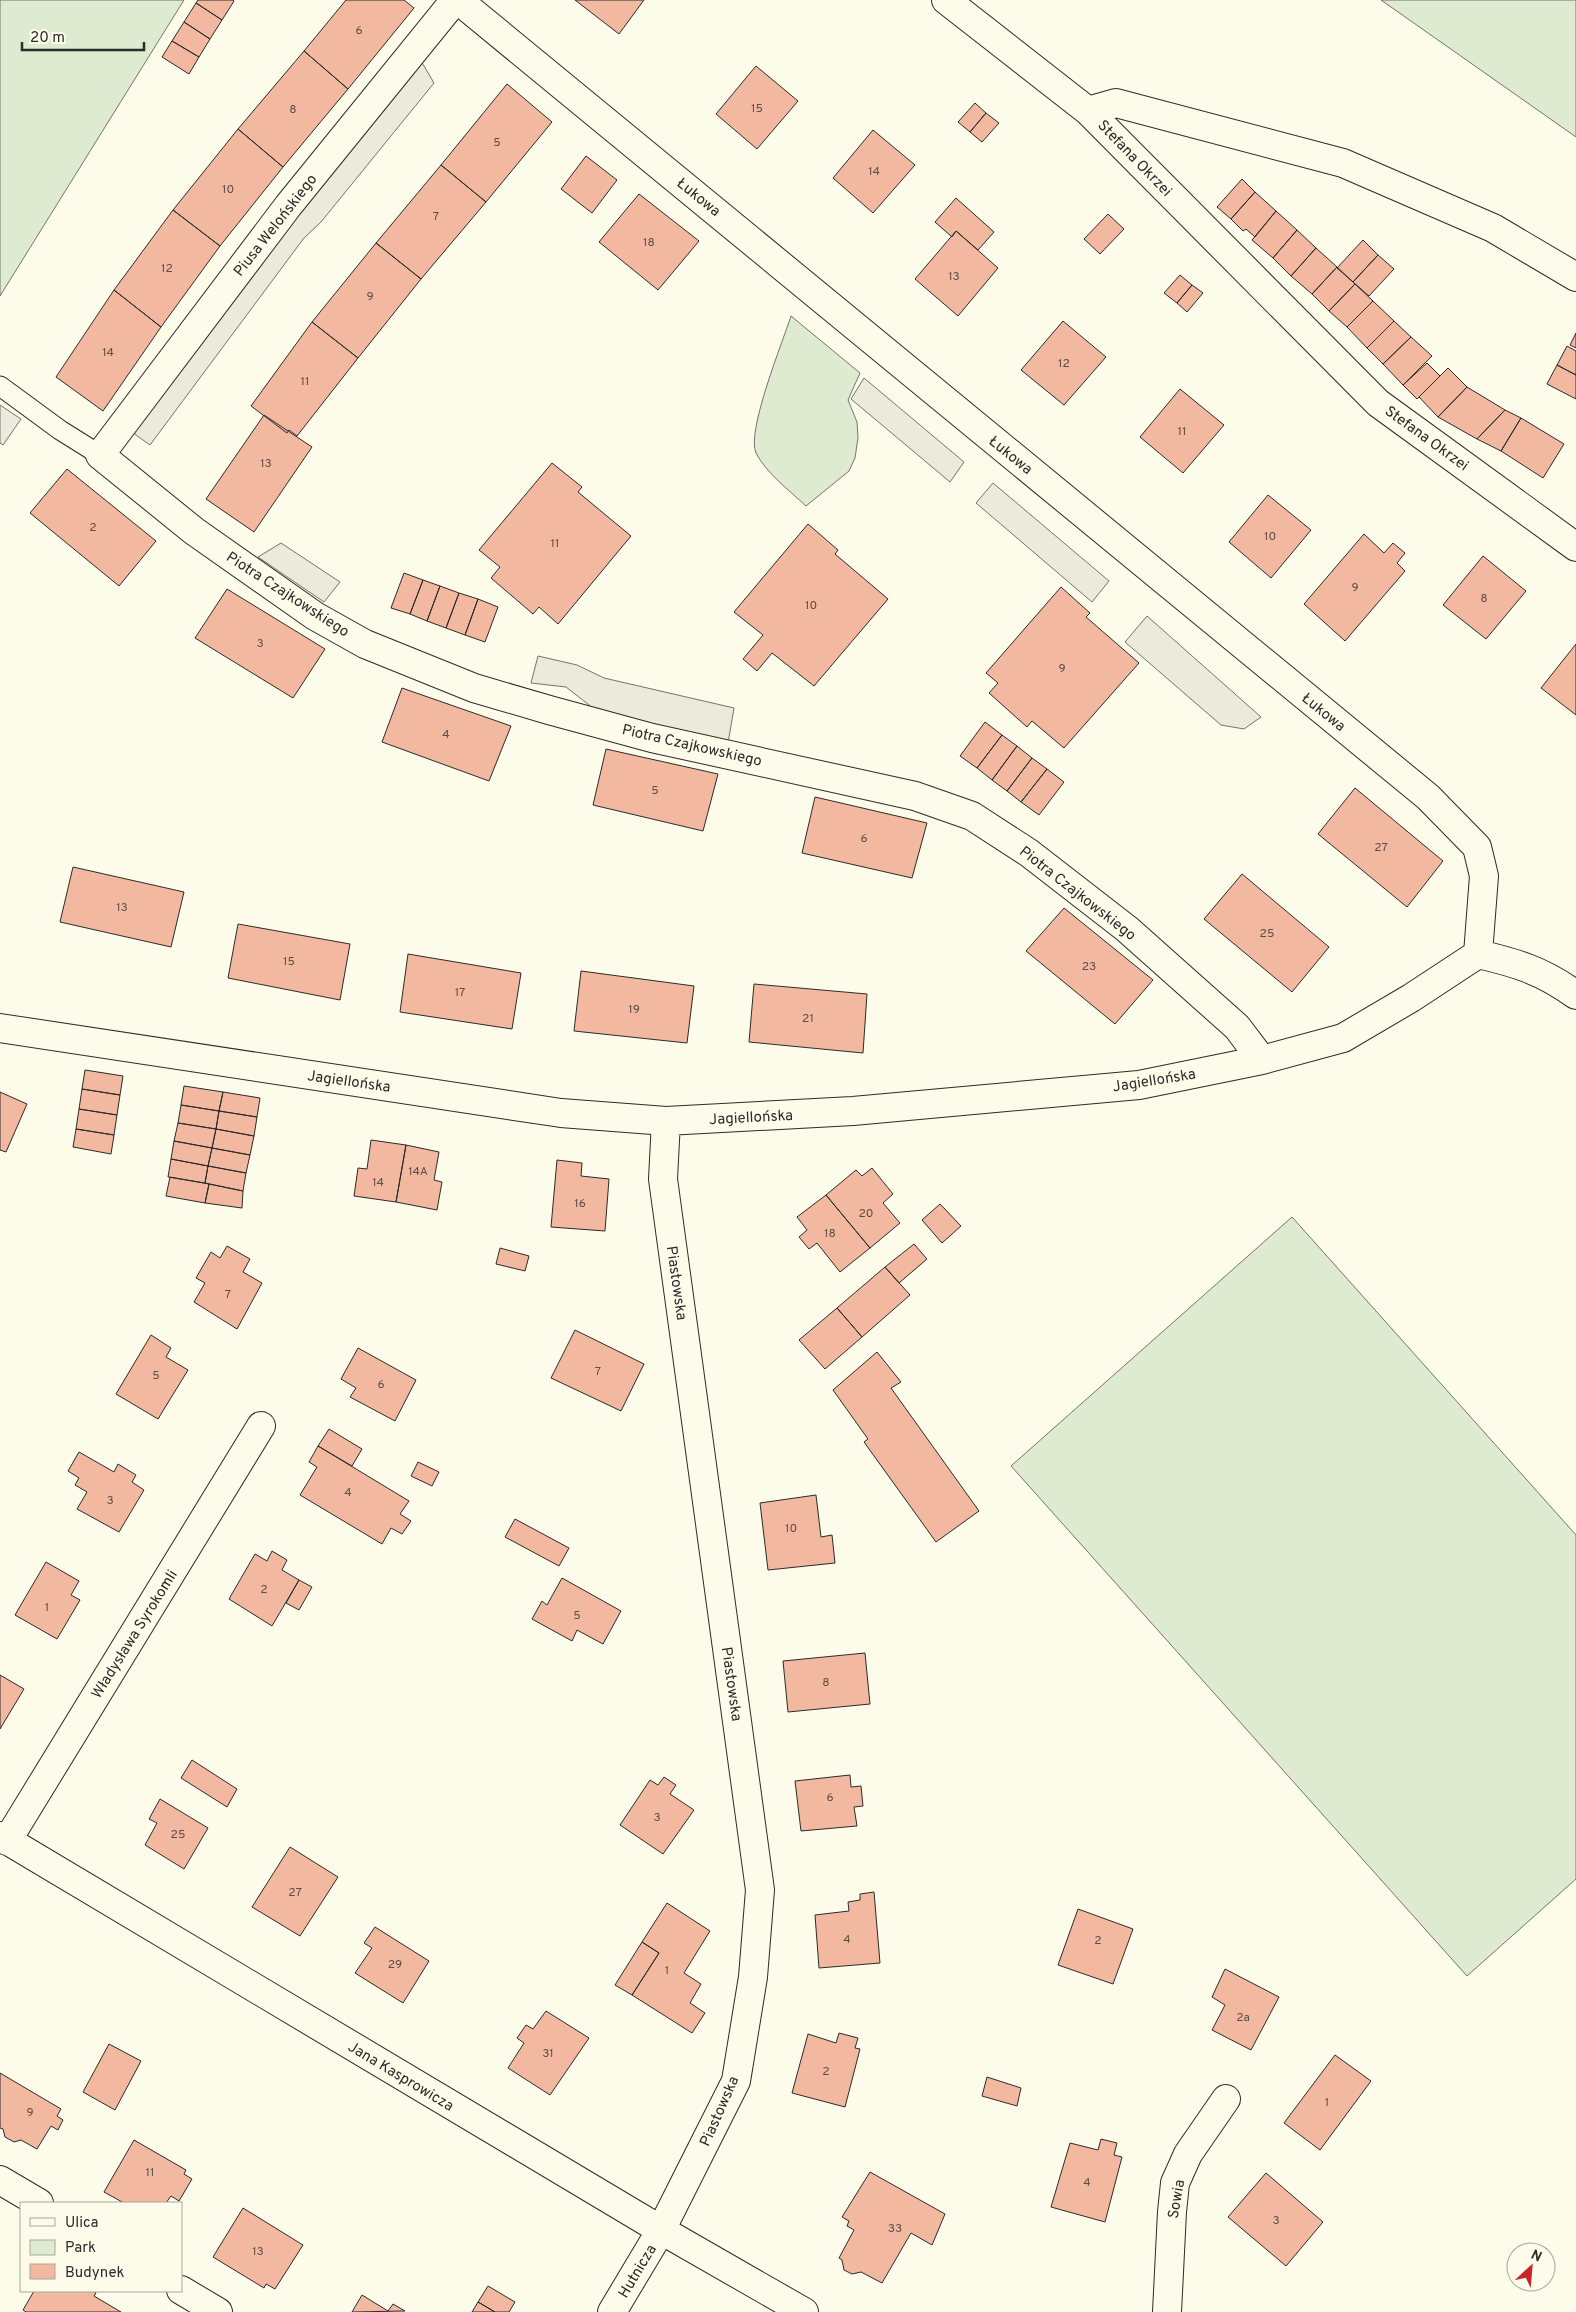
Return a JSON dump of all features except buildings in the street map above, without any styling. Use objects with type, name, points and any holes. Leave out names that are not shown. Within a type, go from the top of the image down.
[{"type":"street","points":[[946,0],[1088,110]]},
{"type":"street","name":"Piusa Welońskiego","points":[[100,455],[288,206],[470,4]]},
{"type":"street","name":"Łukowa","points":[[470,4],[1428,797],[1477,847],[1484,876],[1478,954]]},
{"type":"street","name":"Stefana Okrzei","points":[[1088,110],[1116,103],[1343,163],[1493,228],[1576,277]]},
{"type":"street","name":"Stefana Okrzei","points":[[1088,110],[1378,403],[1576,547]]},
{"type":"street","name":"Piotra Czajkowskiego","points":[[100,455],[158,504],[210,542],[315,616],[365,644],[474,688],[549,710],[652,738],[915,796],[972,816],[1029,853],[1127,929],[1238,1027],[1262,1060]]},
{"type":"street","points":[[1478,954],[1520,964],[1561,984],[1576,995]]},
{"type":"street","name":"Jagiellońska","points":[[0,1028],[561,1113],[666,1121],[854,1111],[1139,1085],[1262,1060],[1343,1038],[1411,998],[1478,954]]},
{"type":"street","name":"Piastowska","points":[[661,2230],[736,2081],[753,1977],[760,1890],[663,1179],[666,1121]]},
{"type":"street","name":"Władysława Syrokomli","points":[[3,1839],[261,1426]]},
{"type":"street","name":"Jana Kasprowicza","points":[[3,1839],[661,2230],[804,2312]]},
{"type":"street","name":"Sowia","points":[[1167,2312],[1175,2183],[1188,2154],[1226,2099]]},
{"type":"street","points":[[0,2180],[37,2202]]},
{"type":"street","name":"Hutnicza","points":[[612,2312],[661,2230]]},
{"type":"street","points":[[182,2291],[218,2312]]},
{"type":"lane","points":[[0,386],[60,430],[100,455]]},
{"type":"green space","points":[[0,0],[184,0],[0,296]]},
{"type":"green space","points":[[1381,0],[1576,0],[1576,137]]},
{"type":"green space","points":[[791,316],[860,373],[848,400],[857,422],[858,438],[855,458],[849,471],[806,506],[766,468],[756,453],[754,442],[761,407]]},
{"type":"green space","points":[[1292,1217],[1576,1535],[1576,1879],[1467,1976],[1011,1466]]},
{"type":"shaded area","points":[[417,54],[434,83],[321,222],[304,238],[150,445],[129,430]]},
{"type":"shaded area","points":[[864,378],[964,462],[950,482],[851,399]]},
{"type":"shaded area","points":[[0,405],[21,419],[3,445],[0,443]]},
{"type":"shaded area","points":[[993,483],[1109,581],[1092,602],[976,503]]},
{"type":"shaded area","points":[[281,543],[340,582],[324,602],[258,557]]},
{"type":"shaded area","points":[[1147,616],[1261,717],[1244,729],[1221,725],[1125,642]]},
{"type":"shaded area","points":[[538,656],[577,665],[604,678],[734,708],[728,743],[598,712],[566,687],[531,683]]}]
